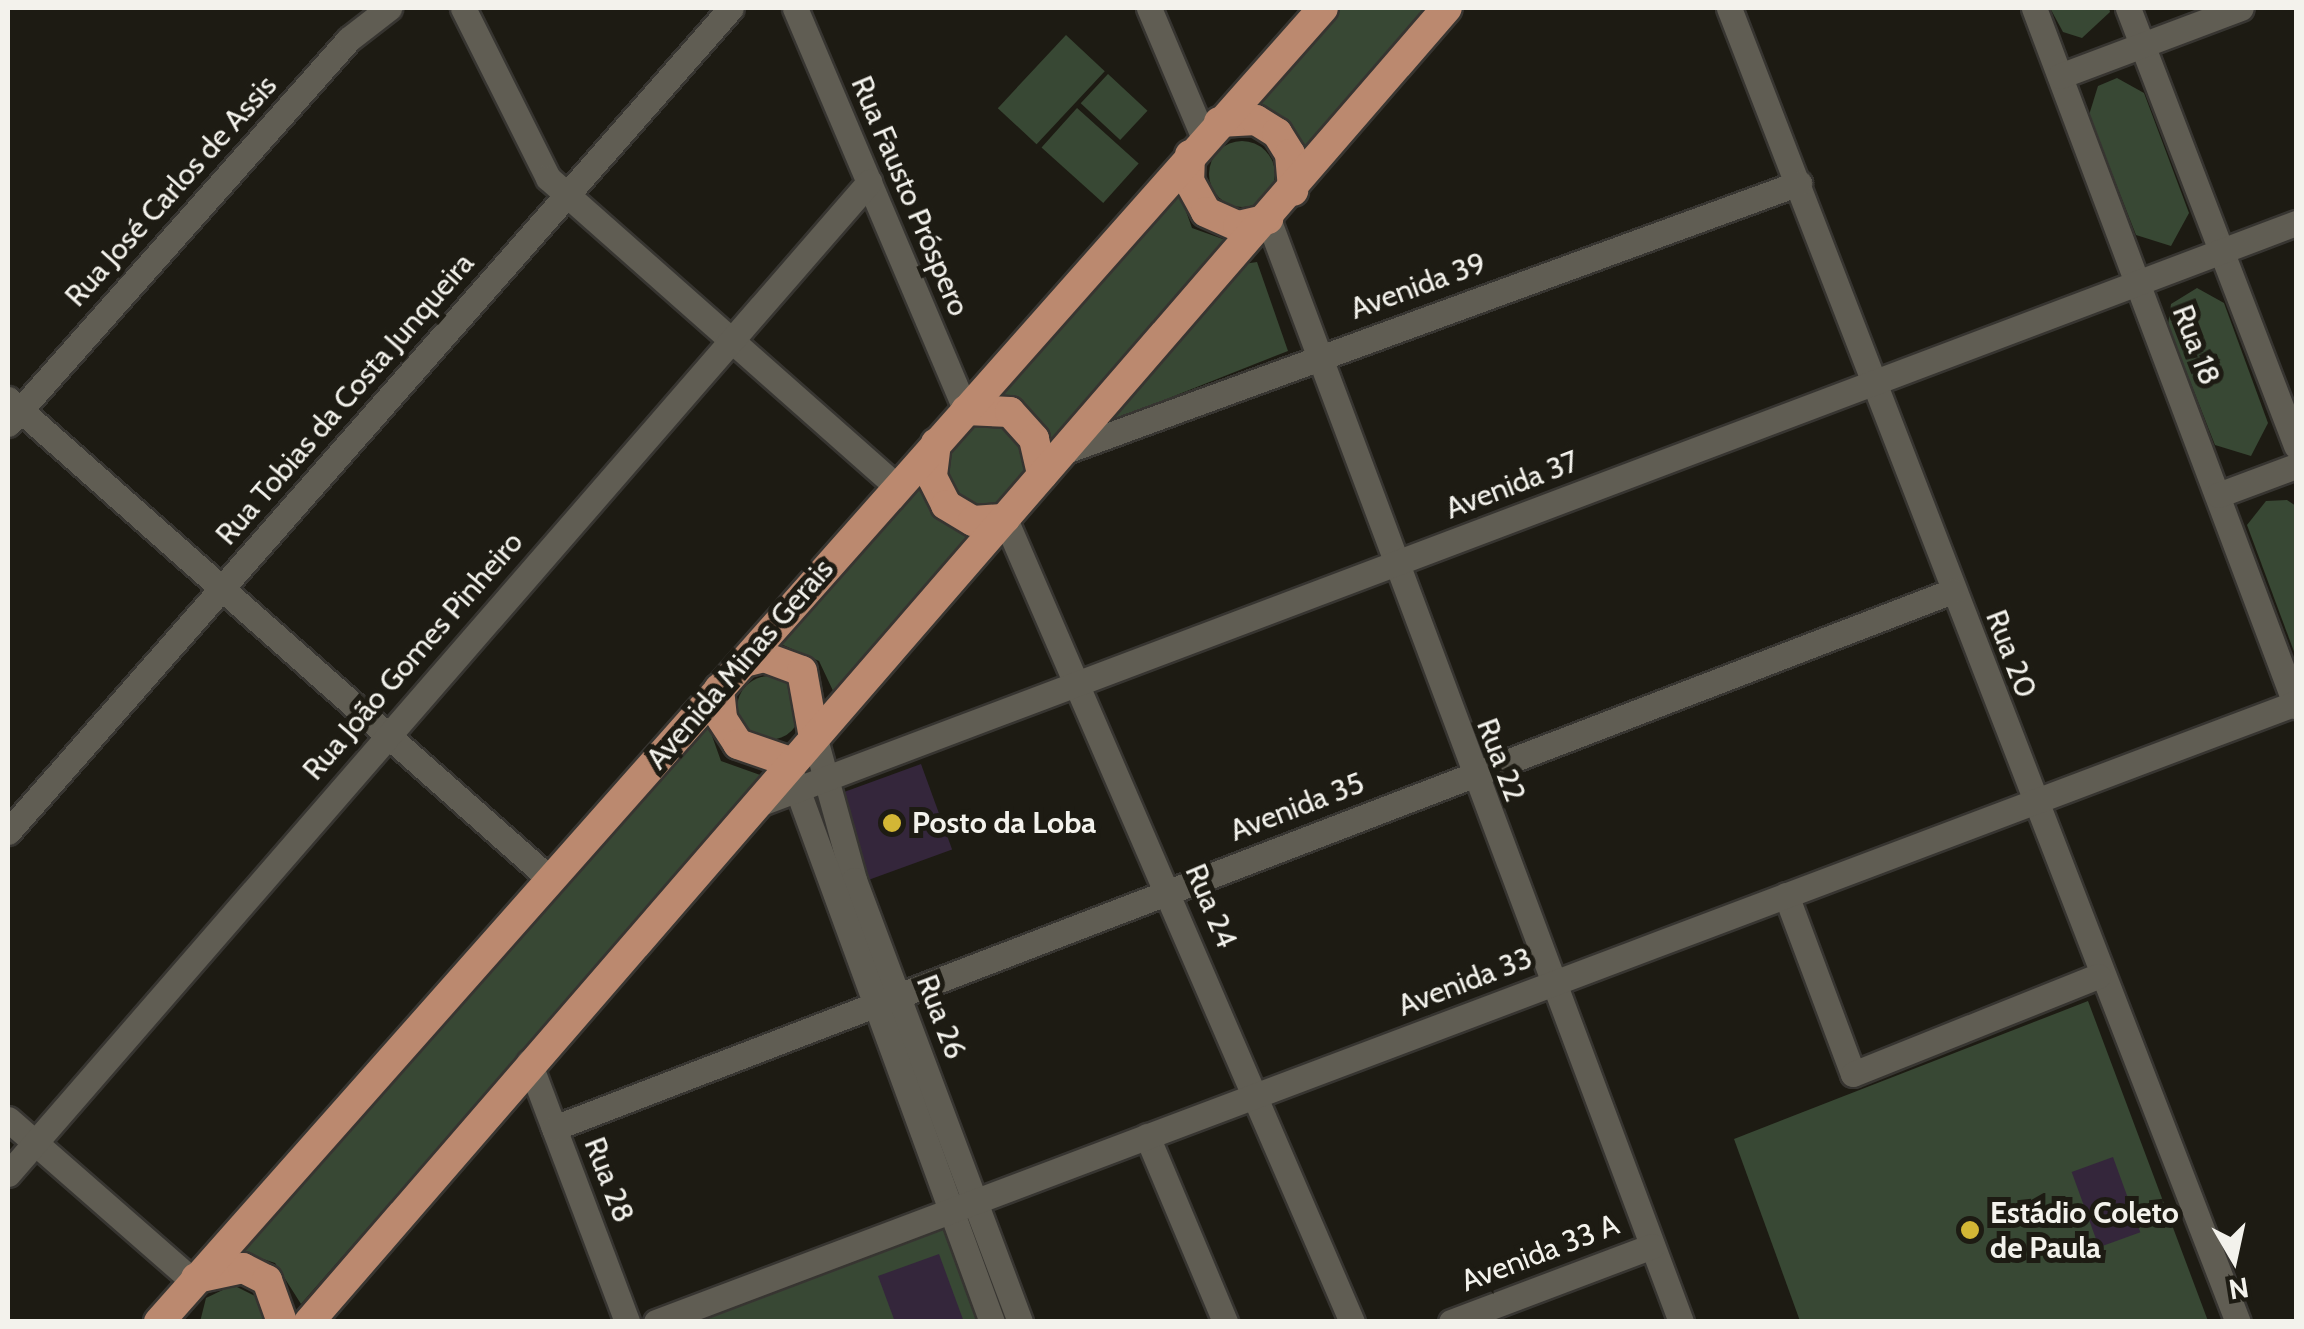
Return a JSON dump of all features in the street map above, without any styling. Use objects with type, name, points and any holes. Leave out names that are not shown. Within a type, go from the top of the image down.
[{"type":"main road","name":"Avenida Minas Gerais","points":[[159,1322],[192,1280],[1322,8]]},
{"type":"main road","points":[[309,1322],[787,761],[1293,192],[1447,8]]},
{"type":"main road","points":[[1268,219],[1238,226],[1206,212],[1189,182],[1204,138],[1256,120],[1277,133],[1290,154],[1293,192]]},
{"type":"main road","points":[[966,410],[1010,412],[1051,464]]},
{"type":"main road","points":[[936,443],[932,477],[946,505],[973,522],[1005,519]]},
{"type":"main road","points":[[744,662],[764,658],[802,670],[813,732]]},
{"type":"main road","points":[[719,690],[722,719],[738,744],[787,761]]},
{"type":"main road","points":[[182,1322],[192,1280],[243,1268],[267,1280],[282,1322]]},
{"type":"street","name":"Rua José Carlos de Assis","points":[[12,411],[349,39],[389,8]]},
{"type":"street","points":[[463,8],[548,178],[895,486]]},
{"type":"street","name":"Rua Tobias da Costa Junqueira","points":[[8,832],[731,8]]},
{"type":"street","name":"Rua Fausto Próspero","points":[[795,8],[966,410]]},
{"type":"street","points":[[1149,8],[1204,138]]},
{"type":"street","name":"Rua 20","points":[[1729,8],[2098,976],[2238,1322]]},
{"type":"street","name":"Rua 18","points":[[2034,8],[2296,704]]},
{"type":"street","name":"Rua 18","points":[[2128,8],[2296,446]]},
{"type":"street","points":[[2060,76],[2241,8]]},
{"type":"street","name":"Rua João Gomes Pinheiro","points":[[8,1174],[869,182]]},
{"type":"street","name":"Avenida 39","points":[[1051,464],[1317,358],[1798,183]]},
{"type":"street","name":"Rua 22","points":[[1268,219],[1392,565],[1681,1322]]},
{"type":"street","name":"Avenida 37","points":[[751,807],[2296,223]]},
{"type":"street","points":[[12,411],[222,588],[550,879]]},
{"type":"street","points":[[2218,496],[2296,466]]},
{"type":"street","name":"Rua 24","points":[[1005,519],[1080,682],[1352,1322]]},
{"type":"street","name":"Avenida 35","points":[[554,1128],[1952,591]]},
{"type":"street","name":"Avenida 33","points":[[656,1322],[2296,704]]},
{"type":"street","name":"Rua 26","points":[[813,732],[844,884]]},
{"type":"street","name":"Rua 26","points":[[787,761],[797,791],[844,884],[963,1206],[1020,1322]]},
{"type":"street","points":[[1786,896],[1852,1074],[2098,976]]},
{"type":"street","name":"Rua 28","points":[[529,1062],[627,1322]]},
{"type":"street","points":[[8,1120],[192,1280]]},
{"type":"street","points":[[1147,1136],[1225,1322]]},
{"type":"street","name":"Rua 26","points":[[963,1206],[992,1322]]},
{"type":"street","name":"Avenida 33 A","points":[[1451,1322],[1652,1246]]},
{"type":"green space","points":[[1334,8],[1443,8],[1309,160],[1283,118],[1247,106]]},
{"type":"green space","points":[[2050,8],[2109,8],[2110,12],[2082,38],[2063,32]]},
{"type":"green space","points":[[1066,35],[1105,71],[1037,144],[998,108]]},
{"type":"green space","points":[[1108,74],[1147,111],[1120,140],[1081,103]]},
{"type":"green space","points":[[2117,78],[2144,93],[2189,213],[2171,246],[2136,235],[2089,115],[2098,86]]},
{"type":"green space","points":[[1077,108],[1139,164],[1103,203],[1042,147]]},
{"type":"green space","points":[[1242,141],[1265,151],[1275,174],[1265,197],[1242,207],[1219,197],[1209,174],[1219,151]]},
{"type":"green space","points":[[1177,186],[1192,228],[1234,243],[1050,453],[988,399]]},
{"type":"green space","points":[[1257,262],[1288,351],[1106,423],[1244,264]]},
{"type":"green space","points":[[2197,288],[2224,303],[2268,423],[2251,456],[2215,445],[2168,325],[2171,304]]},
{"type":"green space","points":[[968,423],[1018,426],[1027,477],[1004,504],[973,509],[949,496],[941,453]]},
{"type":"green space","points":[[926,470],[984,528],[835,695],[819,661],[774,641]]},
{"type":"green space","points":[[2287,500],[2296,506],[2296,657],[2247,525],[2266,501]]},
{"type":"green space","points":[[769,676],[791,686],[801,708],[791,730],[769,740],[747,730],[737,708],[747,686]]},
{"type":"green space","points":[[706,719],[721,761],[763,776],[301,1304],[275,1263],[239,1251]]},
{"type":"green space","name":"Estádio Coleto de Paula","points":[[2088,1001],[2208,1321],[1800,1321],[1734,1139]]},
{"type":"green space","points":[[944,1229],[979,1321],[696,1322]]},
{"type":"green space","points":[[233,1285],[259,1298],[265,1321],[200,1322],[206,1298]]},
{"type":"building","name":"Posto da Loba","points":[[921,764],[952,850],[863,882],[832,796]]},
{"type":"building","points":[[2113,1157],[2140,1232],[2099,1247],[2072,1172]]},
{"type":"building","points":[[939,1254],[964,1322],[895,1322],[878,1276]]},
{"type":"place","name":"Posto da Loba","points":[[892,823]]},
{"type":"place","name":"Estádio Coleto de Paula","points":[[1970,1230]]}]
